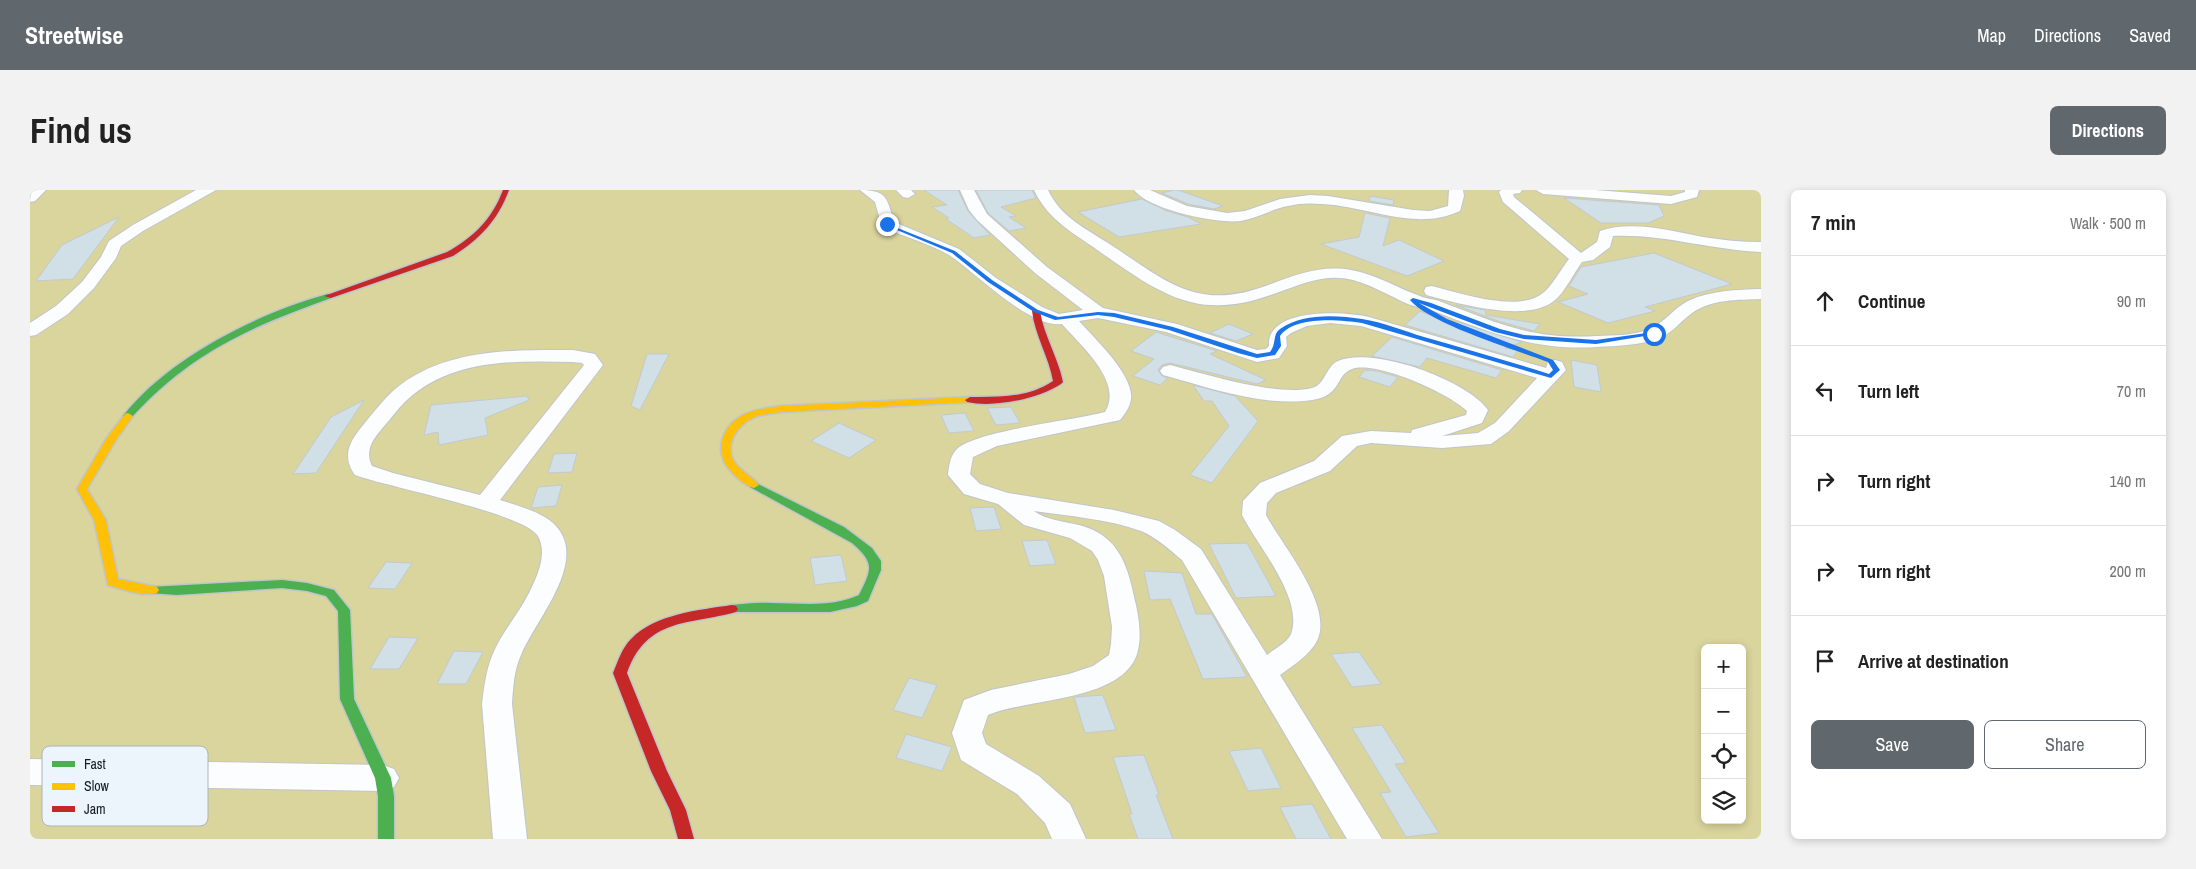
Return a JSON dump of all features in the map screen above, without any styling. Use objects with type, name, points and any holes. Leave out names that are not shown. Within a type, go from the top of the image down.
[{"type":"street","points":[[30,198],[39,190]]},
{"type":"street","points":[[30,332],[62,310],[88,285],[108,258],[114,244],[195,195],[209,190]]},
{"type":"street","points":[[386,839],[386,796],[383,778],[347,699],[344,610],[330,593],[307,587],[282,584],[177,591],[141,589],[112,582],[107,561],[105,537],[99,518],[82,489],[116,430],[145,396],[178,368],[211,345],[248,326],[450,254],[467,245],[492,224],[506,190]]},
{"type":"street","points":[[868,190],[881,200],[887,224],[954,252],[990,281],[1036,311],[1057,319],[1098,313],[1144,321],[1238,351],[1266,356],[1272,354],[1278,346],[1277,336],[1281,331],[1294,324],[1320,318],[1350,319],[1363,321],[1551,376]]},
{"type":"street","points":[[967,190],[976,210],[982,217],[1041,270],[1098,313]]},
{"type":"street","points":[[1041,190],[1045,202],[1066,223],[1167,289],[1195,300],[1216,302],[1264,292],[1294,280],[1342,269],[1362,271],[1484,304],[1529,304],[1543,301],[1549,297],[1577,258]]},
{"type":"street","points":[[1141,190],[1167,204],[1186,210],[1230,218],[1264,211],[1280,204],[1305,200],[1325,200],[1419,215],[1440,216],[1455,208],[1456,190]]},
{"type":"street","points":[[1515,190],[1506,192],[1508,199],[1577,258],[1588,257],[1605,244],[1605,234],[1626,230],[1646,231],[1749,248],[1761,247]]},
{"type":"street","points":[[1543,190],[1671,200],[1688,197],[1692,194],[1692,190]]},
{"type":"street","points":[[1328,271],[1381,284],[1413,300],[1429,304],[1498,331],[1524,337],[1596,342],[1654,334],[1662,330],[1686,309],[1701,303],[1724,297],[1761,294]]},
{"type":"street","points":[[1264,673],[1303,641],[1306,626],[1305,605],[1299,589],[1254,515],[1255,501],[1268,488],[1322,466],[1350,442],[1371,437],[1442,442],[1483,439],[1502,427],[1556,370],[1550,361],[1444,320],[1420,308],[1413,300]]},
{"type":"street","points":[[686,839],[678,810],[659,771],[620,672],[627,653],[643,635],[663,626],[725,609],[760,607],[806,610],[843,608],[864,598],[874,574],[874,559],[860,542],[749,482],[730,467],[724,452],[727,439],[735,424],[751,415],[780,409],[1022,398],[1040,393],[1052,388],[1058,382],[1057,373],[1037,323],[1036,311]]},
{"type":"street","points":[[1066,318],[1110,369],[1117,381],[1121,394],[1120,405],[1113,416],[1099,421],[986,442],[966,452],[960,462],[959,475],[972,489],[1005,499],[1114,517],[1150,526],[1166,535],[1192,555],[1365,839]]},
{"type":"street","points":[[486,503],[594,365],[588,358],[573,356],[503,356],[448,367],[432,374],[404,392],[360,443],[356,452],[357,460],[362,470],[385,478],[486,503],[534,522],[548,532],[556,550],[551,576],[507,655],[498,687],[497,704],[510,839]]},
{"type":"street","points":[[1170,372],[1249,392],[1286,396],[1316,394],[1329,388],[1339,368],[1345,364],[1369,362],[1430,380],[1449,388],[1466,398],[1478,410],[1475,419],[1427,431],[1412,439]]},
{"type":"street","points":[[1005,499],[1035,522],[1075,529],[1093,539],[1107,552],[1114,566],[1125,618],[1126,645],[1117,664],[1098,676],[989,701],[975,708],[967,733],[972,750],[986,761],[1028,785],[1058,814],[1069,839]]},
{"type":"street","points":[[208,775],[383,778]]},
{"type":"shaded area","points":[[30,190],[1761,190],[1761,839],[30,839]]},
{"type":"building","points":[[924,190],[958,190],[968,211],[990,235],[974,238],[946,219],[949,218],[932,207],[947,205]]},
{"type":"building","points":[[976,190],[1032,190],[1036,198],[1001,207],[1016,216],[1009,217],[1026,228],[1009,231],[988,213]]},
{"type":"building","points":[[1174,190],[1223,206],[1214,209],[1188,204],[1162,193]]},
{"type":"building","points":[[1370,196],[1394,200],[1393,205],[1369,201]]},
{"type":"building","points":[[1564,198],[1659,205],[1664,216],[1648,223],[1601,223]]},
{"type":"building","points":[[1142,199],[1201,224],[1119,237],[1078,212]]},
{"type":"building","points":[[1365,213],[1390,218],[1383,246],[1399,240],[1444,261],[1407,276],[1321,244],[1359,237]]},
{"type":"building","points":[[119,217],[73,279],[36,281],[62,245]]},
{"type":"building","points":[[1654,253],[1732,284],[1645,307],[1655,311],[1608,323],[1558,302],[1588,294],[1569,286],[1581,267]]},
{"type":"building","points":[[1456,305],[1485,310],[1486,315],[1540,324],[1534,331],[1498,321]]},
{"type":"building","points":[[1420,311],[1458,327],[1458,322],[1522,342],[1505,348],[1518,350],[1513,357],[1405,325]]},
{"type":"building","points":[[1229,324],[1253,334],[1236,341],[1210,333]]},
{"type":"building","points":[[1156,332],[1217,351],[1210,354],[1266,380],[1257,384],[1170,363],[1162,365],[1158,370],[1162,376],[1168,378],[1160,385],[1133,376],[1154,359],[1131,351]]},
{"type":"building","points":[[1392,337],[1502,370],[1496,378],[1427,358],[1420,367],[1372,356]]},
{"type":"building","points":[[647,354],[669,354],[640,410],[631,406]]},
{"type":"building","points":[[1571,360],[1597,365],[1601,392],[1574,387]]},
{"type":"building","points":[[1365,370],[1377,371],[1398,377],[1390,387],[1359,377]]},
{"type":"building","points":[[1193,385],[1235,396],[1258,421],[1212,483],[1190,475],[1229,426],[1212,401],[1204,401]]},
{"type":"building","points":[[527,396],[529,400],[485,418],[488,435],[439,445],[438,432],[424,435],[431,405]]},
{"type":"building","points":[[364,400],[316,473],[293,474],[331,417]]},
{"type":"building","points":[[1011,407],[1020,423],[996,425],[987,408]]},
{"type":"building","points":[[965,413],[974,431],[949,433],[941,415]]},
{"type":"building","points":[[839,423],[876,440],[849,458],[811,441]]},
{"type":"building","points":[[577,453],[572,472],[548,473],[554,454]]},
{"type":"building","points":[[562,485],[556,506],[531,508],[538,487]]},
{"type":"building","points":[[994,507],[1001,529],[976,531],[970,508]]},
{"type":"building","points":[[1047,540],[1056,564],[1030,566],[1022,541]]},
{"type":"building","points":[[1247,543],[1276,596],[1236,598],[1209,544]]},
{"type":"building","points":[[841,555],[847,581],[815,585],[810,558]]},
{"type":"building","points":[[386,562],[412,563],[395,589],[368,588]]},
{"type":"building","points":[[1144,571],[1182,573],[1196,614],[1212,614],[1247,677],[1203,679],[1170,599],[1150,600]]},
{"type":"building","points":[[389,637],[418,638],[399,669],[370,669]]},
{"type":"building","points":[[454,651],[483,652],[466,684],[437,684]]},
{"type":"building","points":[[1359,652],[1381,684],[1352,687],[1331,654]]},
{"type":"building","points":[[909,678],[937,685],[922,718],[893,710]]},
{"type":"building","points":[[1103,695],[1116,730],[1085,733],[1074,697]]},
{"type":"building","points":[[1382,725],[1406,763],[1395,764],[1439,833],[1406,837],[1380,793],[1391,792],[1352,728]]},
{"type":"building","points":[[906,734],[952,747],[942,771],[896,758]]},
{"type":"building","points":[[1261,748],[1281,788],[1248,791],[1229,751]]},
{"type":"building","points":[[1144,755],[1159,795],[1156,795],[1173,839],[1138,839],[1129,814],[1132,814],[1113,757]]},
{"type":"building","points":[[1312,804],[1331,839],[1296,839],[1280,807]]},
{"type":"traffic: fast","points":[[128,416],[170,374],[194,357],[246,329],[328,296]]},
{"type":"traffic: fast","points":[[732,609],[756,607],[819,609],[853,603],[864,598],[876,566],[868,550],[856,540],[754,485]]},
{"type":"traffic: fast","points":[[153,590],[177,591],[282,584],[307,587],[330,593],[344,610],[347,699],[383,778],[386,796],[386,839]]},
{"type":"traffic: slow","points":[[754,485],[732,465],[726,451],[727,438],[730,433],[738,423],[749,416],[780,409],[970,400]]},
{"type":"traffic: slow","points":[[128,416],[111,439],[82,489],[100,520],[112,582],[153,590]]},
{"type":"traffic: jam","points":[[328,296],[450,254],[470,242],[485,228],[497,211],[506,190]]},
{"type":"traffic: jam","points":[[970,400],[1027,396],[1038,393],[1058,382],[1054,364],[1037,320],[1036,311]]},
{"type":"traffic: jam","points":[[686,839],[678,810],[659,771],[620,673],[633,645],[645,634],[681,619],[732,609]]},
{"type":"route","points":[[887,224],[954,252],[990,281],[1036,311],[1057,319],[1098,313],[1114,315],[1171,328],[1257,356],[1272,354],[1278,346],[1277,336],[1281,331],[1294,324],[1320,318],[1332,318],[1363,321],[1551,376],[1556,370],[1550,361],[1444,320],[1420,308],[1413,300],[1429,304],[1498,331],[1524,337],[1558,341],[1596,342],[1654,334]]}]
